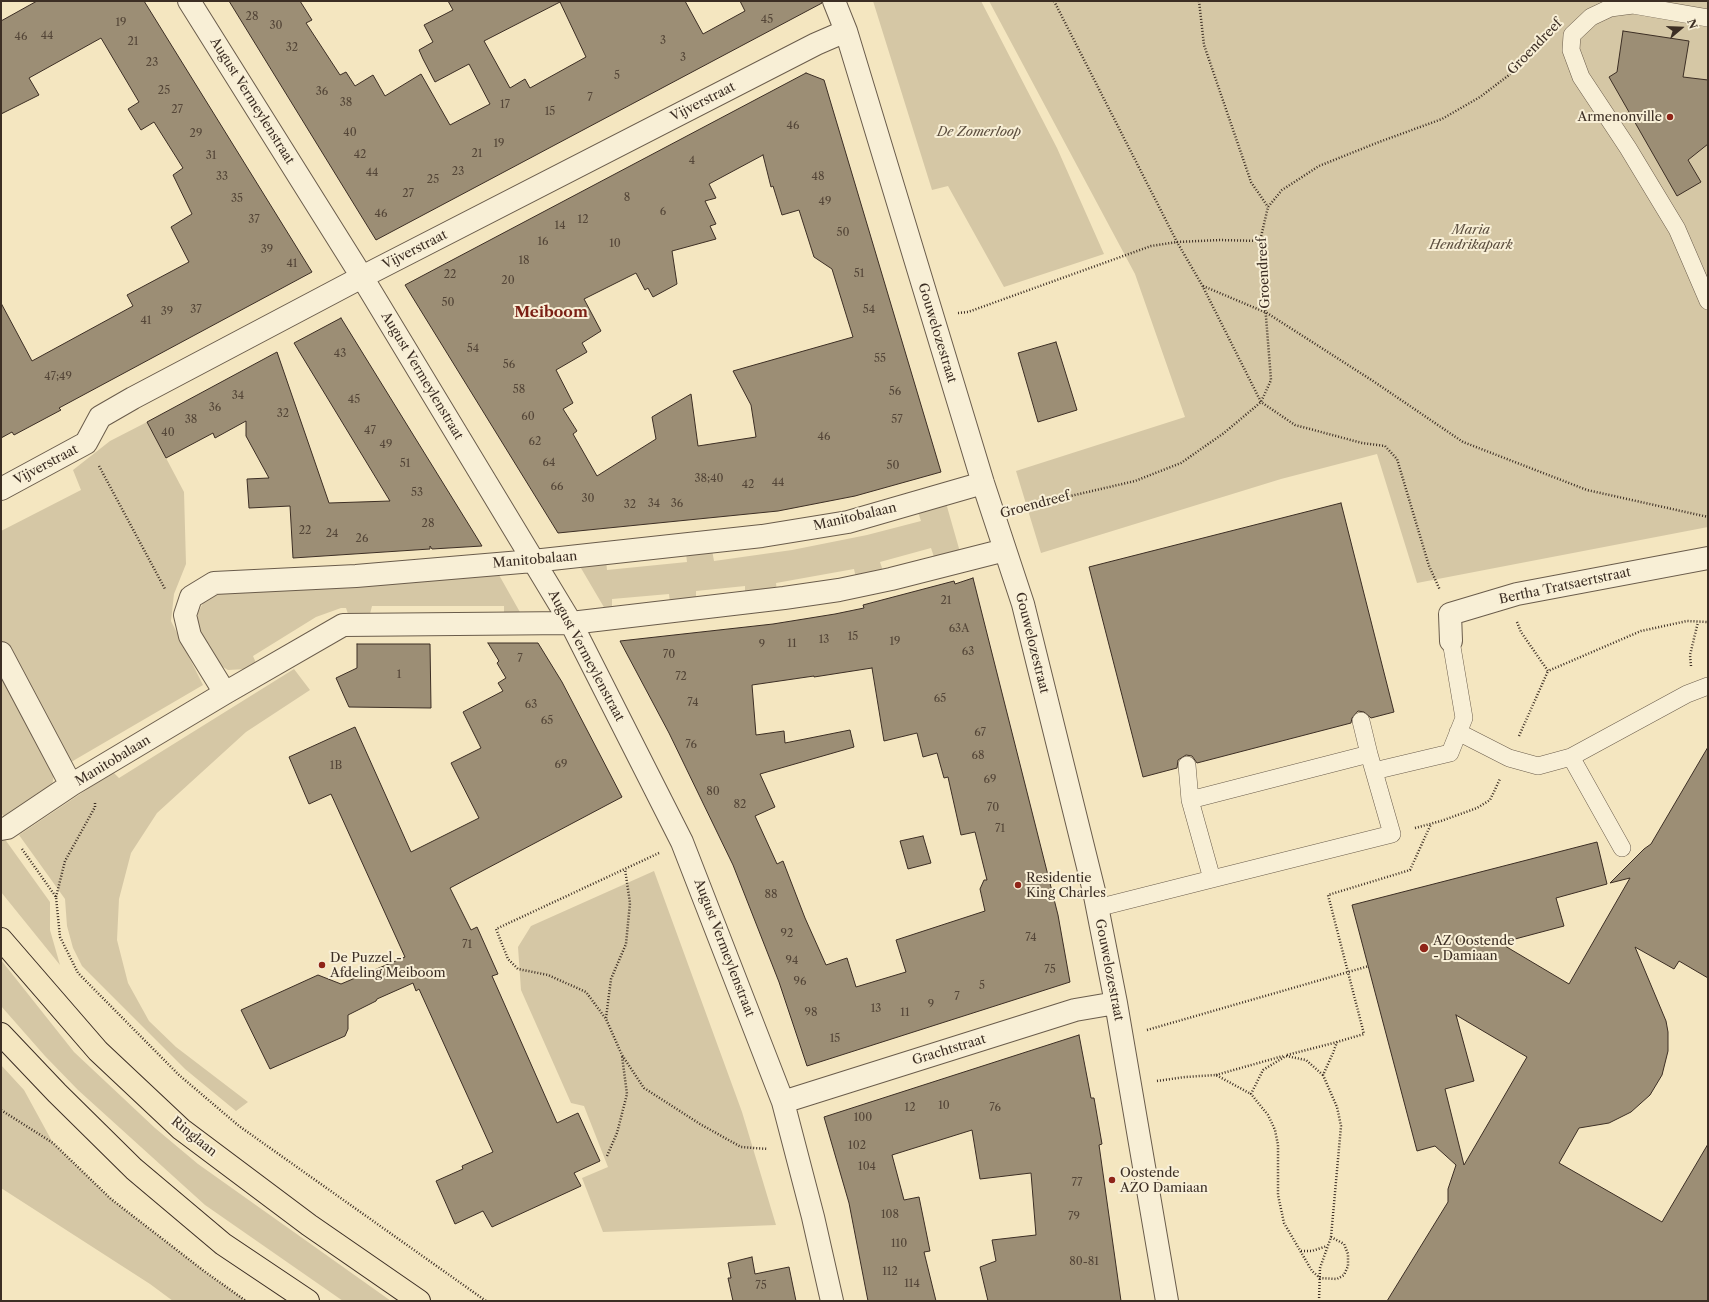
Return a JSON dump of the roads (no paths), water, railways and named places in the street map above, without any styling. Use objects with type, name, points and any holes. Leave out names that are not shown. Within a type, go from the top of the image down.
[{"type":"main road","name":"Ringlaan","points":[[1,939],[98,1051],[181,1129],[309,1225],[419,1301]]},
{"type":"main road","points":[[2,1036],[134,1169],[223,1244],[308,1301]]},
{"type":"street","name":"August Vermeylenstraat","points":[[189,1],[362,277],[571,623],[682,842],[783,1102],[832,1301]]},
{"type":"street","name":"Gouwelozestraat","points":[[834,1],[846,31],[983,483],[1023,604],[1097,908],[1116,1003],[1167,1301]]},
{"type":"street","name":"Vijverstraat","points":[[1,489],[86,443],[100,417],[362,277],[809,48],[846,31]]},
{"type":"street","name":"Manitobalaan","points":[[225,693],[190,636],[185,615],[191,596],[214,582],[356,576],[533,561],[762,536],[848,522],[983,483]]},
{"type":"street","name":"Manitobalaan","points":[[4,829],[71,785],[342,625],[571,623],[784,598],[839,590],[891,579],[1005,550]]},
{"type":"street","name":"Bertha Tratsaertstraat","points":[[1451,641],[1450,614],[1508,597],[1708,558]]},
{"type":"street","points":[[1,653],[71,785]]},
{"type":"street","name":"Grachtstraat","points":[[783,1102],[1075,1010],[1116,1003]]},
{"type":"lane","name":"Groendreef","points":[[1708,18],[1632,5],[1610,8],[1591,18],[1572,35],[1571,50],[1581,77],[1628,148],[1677,229],[1708,301]]},
{"type":"lane","points":[[1374,771],[1450,753],[1464,718],[1451,641]]},
{"type":"lane","points":[[1458,732],[1509,758],[1538,766],[1570,757],[1701,689]]},
{"type":"lane","points":[[1097,908],[1392,834],[1368,754],[1361,721]]},
{"type":"lane","points":[[1190,800],[1368,754]]},
{"type":"lane","points":[[1570,757],[1622,848]]},
{"type":"lane","points":[[1187,765],[1190,800],[1212,879]]},
{"type":"place","name":"Armenonville","points":[[1670,117]]},
{"type":"place","name":"Residentie King Charles","points":[[1018,885]]},
{"type":"place","name":"AZ Oostende - Damiaan","points":[[1424,948]]},
{"type":"place","name":"De Puzzel - Afdeling Meiboom","points":[[322,965]]},
{"type":"place","name":"Oostende AZO Damiaan","points":[[1112,1180]]},
{"type":"district","name":"Meiboom","points":[[551,313]]},
{"type":"park label","name":"De Zomerloop","points":[[979,132]]},
{"type":"park label","name":"Maria Hendrikapark","points":[[1471,238]]}]
